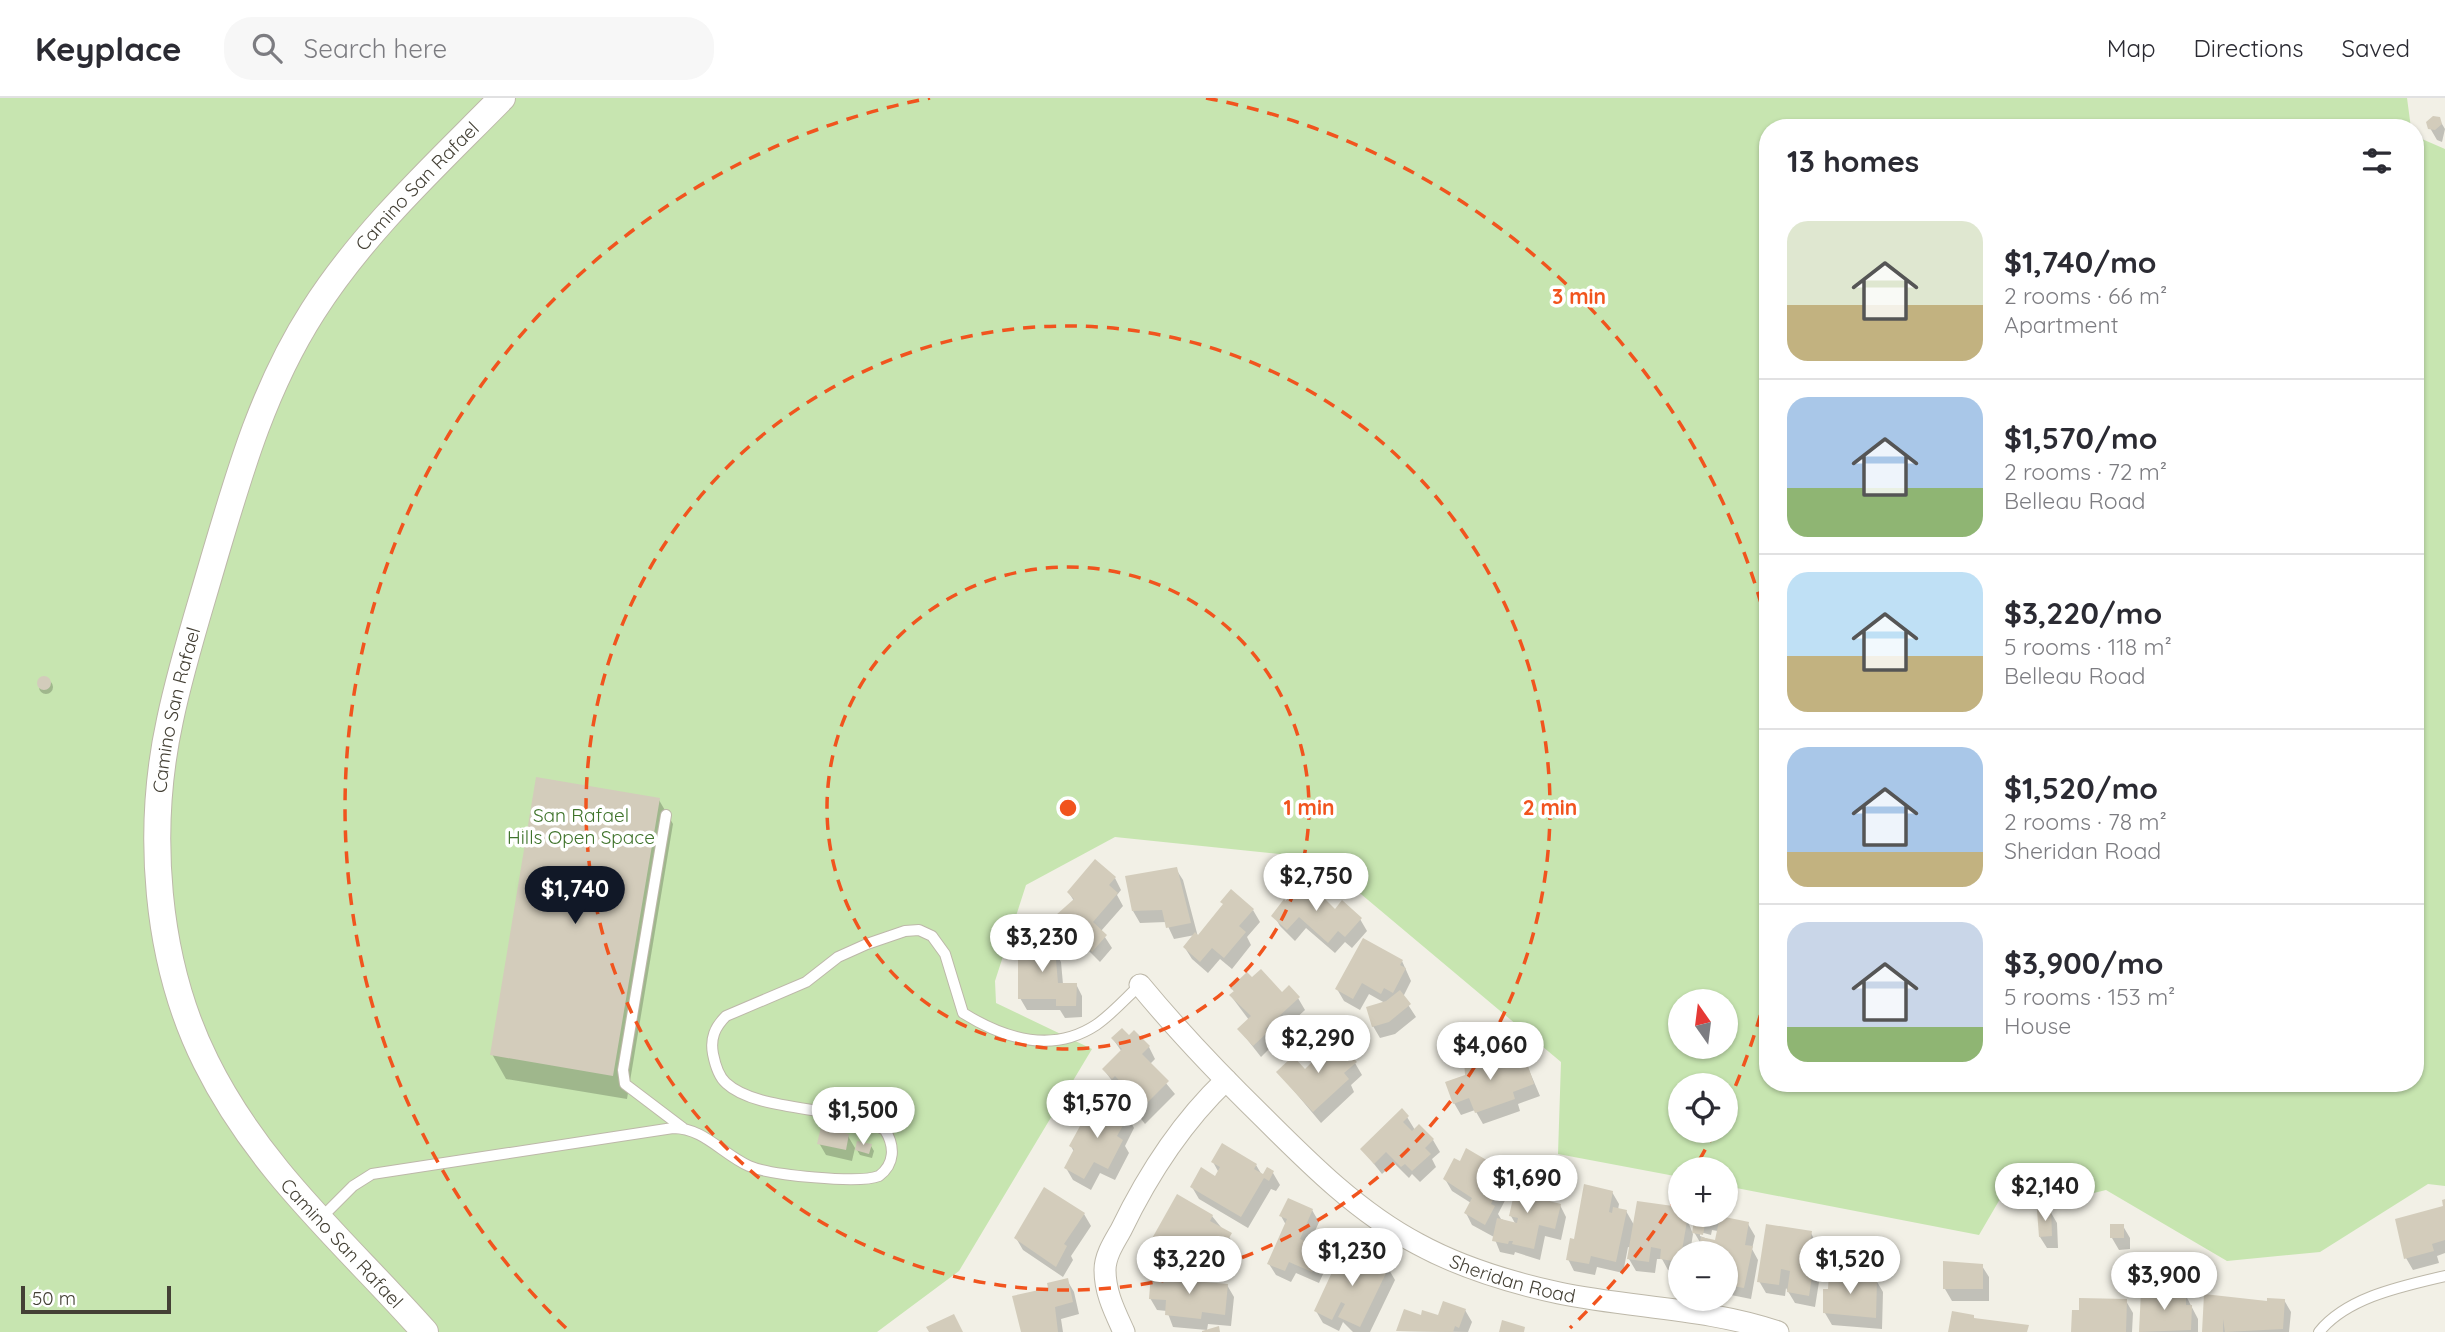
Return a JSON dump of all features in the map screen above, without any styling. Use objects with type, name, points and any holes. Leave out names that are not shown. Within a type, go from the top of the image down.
[{"type":"street","name":"Camino San Rafael","points":[[425,1332],[318,1221],[269,1164],[230,1107],[204,1058],[176,974],[166,927],[158,857],[162,769],[169,722],[248,445],[272,384],[293,344],[350,259],[399,203],[502,98]]},
{"type":"street","name":"Sheridan Road","points":[[1140,985],[1226,1080],[1298,1153],[1359,1206],[1419,1245],[1480,1269],[1559,1293],[1679,1310],[1778,1332]]},
{"type":"street","points":[[1124,1332],[1109,1296],[1105,1269],[1109,1254],[1132,1207],[1176,1134],[1226,1080]]},
{"type":"lane","points":[[666,815],[623,1070],[625,1084],[683,1128],[698,1133],[751,1167],[764,1171],[844,1178],[875,1178],[884,1173],[893,1149],[885,1130],[859,1119],[742,1093],[720,1075],[712,1040],[716,1026],[726,1016],[806,982],[838,957],[905,931],[919,930],[932,936],[945,954],[963,1013],[986,1027],[1026,1040],[1048,1042],[1095,1026],[1140,985]]},
{"type":"lane","points":[[318,1221],[353,1186],[372,1174],[683,1128]]},
{"type":"lane","points":[[2319,1332],[2332,1316],[2395,1288],[2445,1276]]},
{"type":"green space","name":"San Rafael Hills Open Space","points":[[0,98],[2407,98],[2410,119],[1759,119],[1759,1092],[2424,1092],[2424,140],[2445,149],[2445,1186],[2428,1184],[2320,1252],[2227,1261],[2106,1190],[2065,1200],[2000,1199],[1979,1235],[1738,1188],[1738,1157],[1668,1157],[1668,1175],[1558,1154],[1561,1062],[1318,858],[1115,837],[1026,885],[995,981],[996,1003],[1092,1049],[959,1271],[877,1332],[0,1332]]},
{"type":"building","points":[[2433,116],[2440,117],[2442,124],[2435,130],[2428,129],[2426,122]]},
{"type":"building","points":[[41,676],[47,676],[51,683],[47,690],[41,690],[37,686],[37,680]]},
{"type":"building","points":[[536,777],[660,798],[613,1076],[490,1055]]},
{"type":"building","points":[[1095,859],[1116,877],[1109,885],[1118,893],[1093,922],[1107,935],[1092,952],[1056,915],[1074,899],[1067,892]]},
{"type":"building","points":[[1177,867],[1191,923],[1166,928],[1162,910],[1132,911],[1125,876]]},
{"type":"building","points":[[1305,879],[1335,909],[1342,900],[1362,918],[1345,937],[1338,931],[1328,943],[1299,917],[1287,930],[1271,916]]},
{"type":"building","points":[[1231,889],[1254,909],[1239,926],[1246,932],[1224,958],[1212,948],[1200,962],[1183,947],[1195,932],[1198,935],[1223,904],[1220,902]]},
{"type":"building","points":[[1018,938],[1049,938],[1049,949],[1055,948],[1058,983],[1077,983],[1076,1006],[1056,1006],[1056,999],[1018,999]]},
{"type":"building","points":[[1363,938],[1403,960],[1400,965],[1406,968],[1393,993],[1384,988],[1381,994],[1362,983],[1353,999],[1335,989]]},
{"type":"building","points":[[1261,969],[1282,992],[1289,985],[1300,997],[1265,1029],[1268,1032],[1253,1046],[1237,1029],[1251,1016],[1229,995],[1234,991],[1230,988],[1247,972],[1252,977]]},
{"type":"building","points":[[1400,990],[1411,1004],[1389,1022],[1372,1027],[1366,1007],[1386,1001]]},
{"type":"building","points":[[1122,1028],[1129,1035],[1134,1030],[1150,1046],[1142,1054],[1169,1081],[1137,1113],[1123,1099],[1130,1092],[1115,1076],[1112,1079],[1102,1069],[1122,1049],[1111,1038]]},
{"type":"building","points":[[1335,1039],[1357,1062],[1344,1073],[1349,1079],[1313,1112],[1276,1072],[1293,1056],[1305,1069]]},
{"type":"building","points":[[1488,1051],[1494,1067],[1524,1054],[1534,1084],[1513,1092],[1515,1099],[1475,1113],[1469,1098],[1453,1104],[1445,1082],[1465,1075],[1464,1060]]},
{"type":"building","points":[[1101,1100],[1129,1115],[1117,1136],[1123,1140],[1108,1169],[1094,1162],[1084,1179],[1064,1168],[1074,1149],[1069,1146],[1085,1117],[1093,1122]]},
{"type":"building","points":[[1402,1108],[1409,1116],[1403,1122],[1412,1131],[1419,1124],[1434,1139],[1425,1148],[1431,1154],[1412,1171],[1405,1164],[1401,1167],[1386,1152],[1374,1164],[1360,1149]]},
{"type":"building","points":[[821,1127],[849,1134],[846,1150],[817,1144]]},
{"type":"building","points":[[857,1141],[872,1144],[869,1154],[855,1150]]},
{"type":"building","points":[[1222,1143],[1257,1164],[1254,1169],[1263,1174],[1267,1167],[1274,1171],[1269,1181],[1264,1178],[1241,1217],[1190,1187],[1201,1167],[1215,1176],[1220,1167],[1211,1162]]},
{"type":"building","points":[[1466,1148],[1507,1172],[1491,1204],[1495,1206],[1485,1225],[1464,1213],[1472,1198],[1443,1179],[1454,1158],[1460,1161]]},
{"type":"building","points":[[2032,1164],[2047,1179],[2042,1184],[2025,1171]]},
{"type":"building","points":[[1524,1173],[1540,1176],[1536,1190],[1547,1193],[1545,1200],[1561,1204],[1555,1229],[1539,1225],[1534,1249],[1512,1244],[1513,1241],[1508,1244],[1492,1241],[1497,1218],[1517,1223],[1518,1218],[1509,1216],[1514,1194],[1519,1195]]},
{"type":"building","points":[[1584,1184],[1613,1191],[1609,1212],[1612,1213],[1613,1207],[1627,1210],[1616,1262],[1591,1256],[1589,1264],[1566,1260],[1570,1238],[1574,1239]]},
{"type":"building","points":[[1044,1187],[1085,1213],[1064,1244],[1067,1246],[1056,1267],[1014,1238]]},
{"type":"building","points":[[1177,1194],[1213,1215],[1210,1221],[1232,1233],[1216,1260],[1180,1236],[1170,1254],[1150,1242]]},
{"type":"building","points":[[1288,1198],[1313,1209],[1300,1239],[1322,1249],[1312,1272],[1289,1262],[1285,1271],[1267,1264],[1287,1219],[1279,1216]]},
{"type":"building","points":[[2445,1199],[2445,1240],[2432,1244],[2434,1251],[2404,1259],[2395,1219],[2443,1206],[2442,1200]]},
{"type":"building","points":[[1637,1201],[1668,1205],[1668,1227],[1686,1227],[1684,1241],[1668,1241],[1668,1260],[1660,1259],[1661,1249],[1651,1247],[1649,1262],[1627,1259]]},
{"type":"building","points":[[2051,1209],[2052,1236],[2039,1237],[2037,1210]]},
{"type":"building","points":[[1738,1220],[1749,1222],[1745,1245],[1753,1246],[1744,1288],[1738,1287],[1738,1241],[1700,1241],[1701,1237],[1715,1240],[1718,1227],[1738,1227]]},
{"type":"building","points":[[1766,1224],[1812,1231],[1810,1243],[1817,1243],[1809,1296],[1787,1292],[1790,1271],[1781,1269],[1779,1285],[1757,1282]]},
{"type":"building","points":[[2110,1224],[2124,1224],[2124,1238],[2110,1238]]},
{"type":"building","points":[[1693,1227],[1704,1227],[1703,1235],[1692,1233]]},
{"type":"building","points":[[1853,1237],[1863,1257],[1845,1266],[1835,1245]]},
{"type":"building","points":[[1352,1250],[1389,1267],[1360,1327],[1338,1317],[1345,1304],[1341,1302],[1332,1320],[1314,1311],[1333,1270],[1340,1274],[1344,1266],[1338,1263],[1343,1251],[1351,1254]]},
{"type":"building","points":[[1943,1261],[1983,1264],[1983,1289],[1943,1289]]},
{"type":"building","points":[[1829,1272],[1846,1273],[1846,1278],[1877,1278],[1876,1318],[1823,1313],[1823,1289],[1828,1289]]},
{"type":"building","points":[[1151,1273],[1170,1276],[1170,1279],[1228,1284],[1225,1315],[1202,1312],[1201,1319],[1165,1315],[1166,1300],[1149,1299]]},
{"type":"building","points":[[1068,1278],[1073,1302],[1055,1307],[1058,1332],[1021,1332],[1012,1296],[1048,1288],[1047,1283]]},
{"type":"building","points":[[2141,1291],[2186,1293],[2186,1305],[2192,1305],[2191,1330],[2139,1332]]},
{"type":"building","points":[[2204,1294],[2267,1301],[2267,1298],[2285,1299],[2283,1329],[2225,1332],[2223,1319],[2223,1332],[2202,1332]]},
{"type":"building","points":[[2079,1298],[2127,1299],[2126,1332],[2071,1332],[2072,1310],[2079,1310]]},
{"type":"building","points":[[1443,1301],[1466,1309],[1459,1328],[1455,1326],[1453,1332],[1396,1331],[1404,1309],[1421,1315],[1422,1310],[1438,1315]]},
{"type":"building","points":[[1952,1311],[1974,1315],[1974,1318],[2029,1325],[2027,1332],[1948,1332]]},
{"type":"building","points":[[954,1314],[963,1332],[929,1332],[926,1327]]},
{"type":"building","points":[[1502,1320],[1525,1327],[1524,1332],[1499,1332]]},
{"type":"building","points":[[1219,1326],[1220,1332],[1202,1332],[1202,1331]]}]
